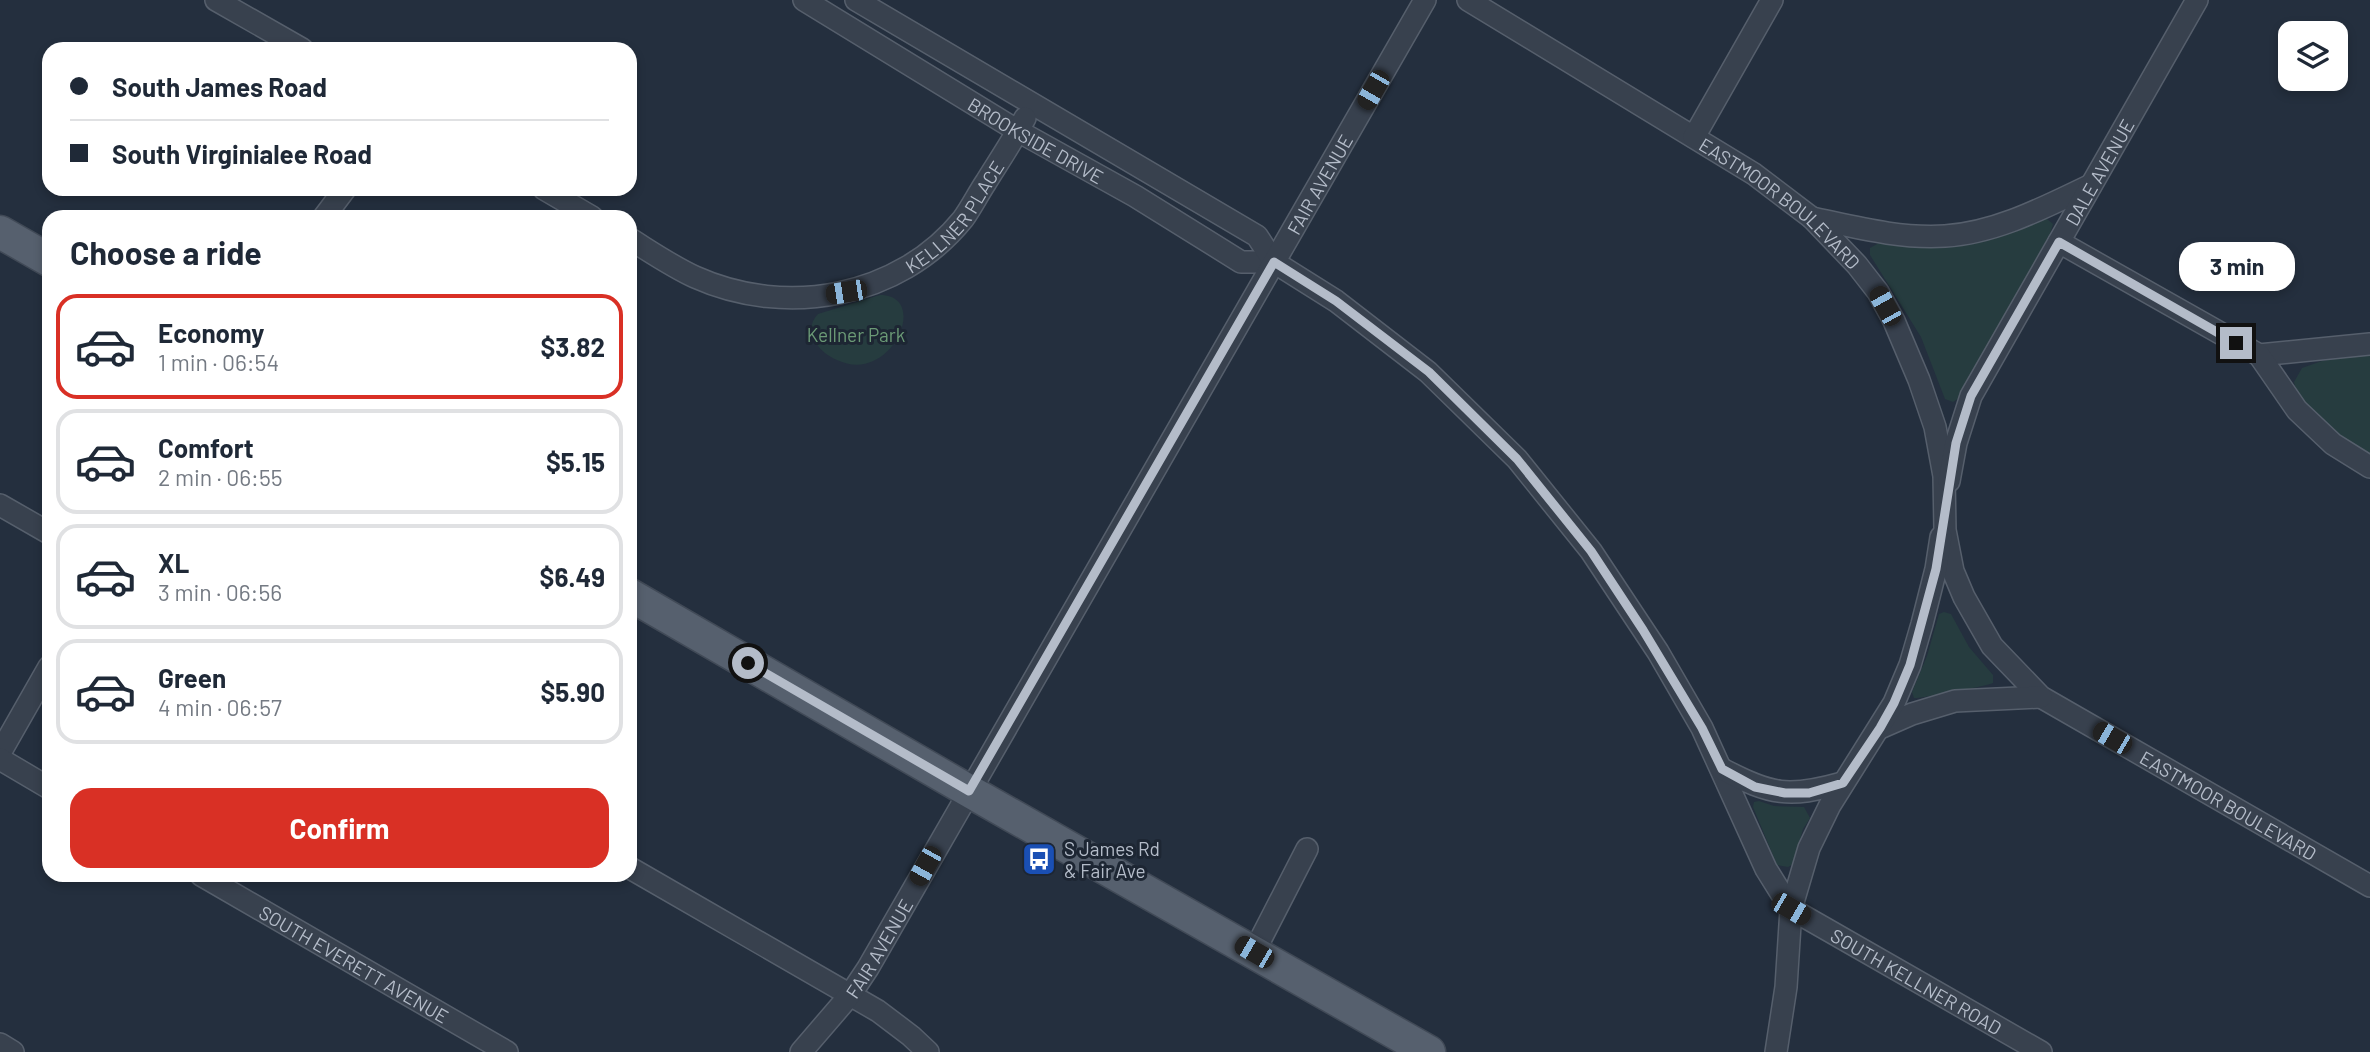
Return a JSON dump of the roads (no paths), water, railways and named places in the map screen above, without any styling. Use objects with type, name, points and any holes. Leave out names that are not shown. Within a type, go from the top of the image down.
[{"type":"main road","points":[[0,232],[42,256]]},
{"type":"main road","points":[[637,599],[1429,1052]]},
{"type":"street","points":[[216,0],[290,42]]},
{"type":"street","name":"BROOKSIDE DRIVE","points":[[804,0],[1018,131],[1135,196],[1241,262],[1274,262]]},
{"type":"street","name":"BROOKSIDE DRIVE","points":[[856,0],[1257,236],[1274,262],[1336,301],[1429,372],[1517,459],[1591,551],[1702,728],[1766,869],[1791,909]]},
{"type":"street","name":"FAIR AVENUE","points":[[802,1052],[850,995],[1425,0]]},
{"type":"street","name":"EASTMOOR BOULEVARD","points":[[1468,0],[1784,195],[1812,218],[1857,265],[1878,292],[1894,321],[1919,380],[1935,428],[1944,476],[1945,530],[1953,571],[1976,621],[1992,646],[2041,697],[2370,886]]},
{"type":"street","points":[[1694,137],[1772,0]]},
{"type":"street","points":[[2194,6],[2208,0]]},
{"type":"street","name":"DALE AVENUE","points":[[1776,1052],[1786,987],[1791,909],[1809,848],[1843,783],[1894,703],[1910,665],[1936,569],[1956,443],[1971,396],[2194,6]]},
{"type":"street","name":"KELLNER PLACE","points":[[637,243],[695,277],[749,293],[778,298],[807,298],[846,292],[884,279],[906,269],[942,240],[963,218],[1033,104]]},
{"type":"street","points":[[1812,218],[1885,233],[1945,236],[1999,225],[2091,185]]},
{"type":"street","points":[[556,196],[580,210]]},
{"type":"street","points":[[2059,242],[2259,355],[2297,410],[2333,444],[2370,467]]},
{"type":"street","points":[[2259,355],[2370,344]]},
{"type":"street","points":[[0,505],[42,529]]},
{"type":"street","points":[[0,753],[42,679]]},
{"type":"street","points":[[1880,728],[1912,714],[1955,701],[2041,697]]},
{"type":"street","points":[[0,759],[42,784]]},
{"type":"street","points":[[1722,769],[1755,787],[1785,793],[1809,793],[1843,783]]},
{"type":"street","points":[[1254,952],[1307,849]]},
{"type":"street","points":[[637,872],[877,1010],[911,1035],[928,1052]]},
{"type":"street","name":"SOUTH EVERETT AVENUE","points":[[213,882],[507,1052]]},
{"type":"street","name":"SOUTH KELLNER ROAD","points":[[1791,909],[2041,1052]]},
{"type":"street","points":[[0,1045],[13,1052]]},
{"type":"place","name":"S James Rd & Fair Ave","points":[[1039,859]]},
{"type":"park label","name":"Kellner Park","points":[[856,334]]}]
